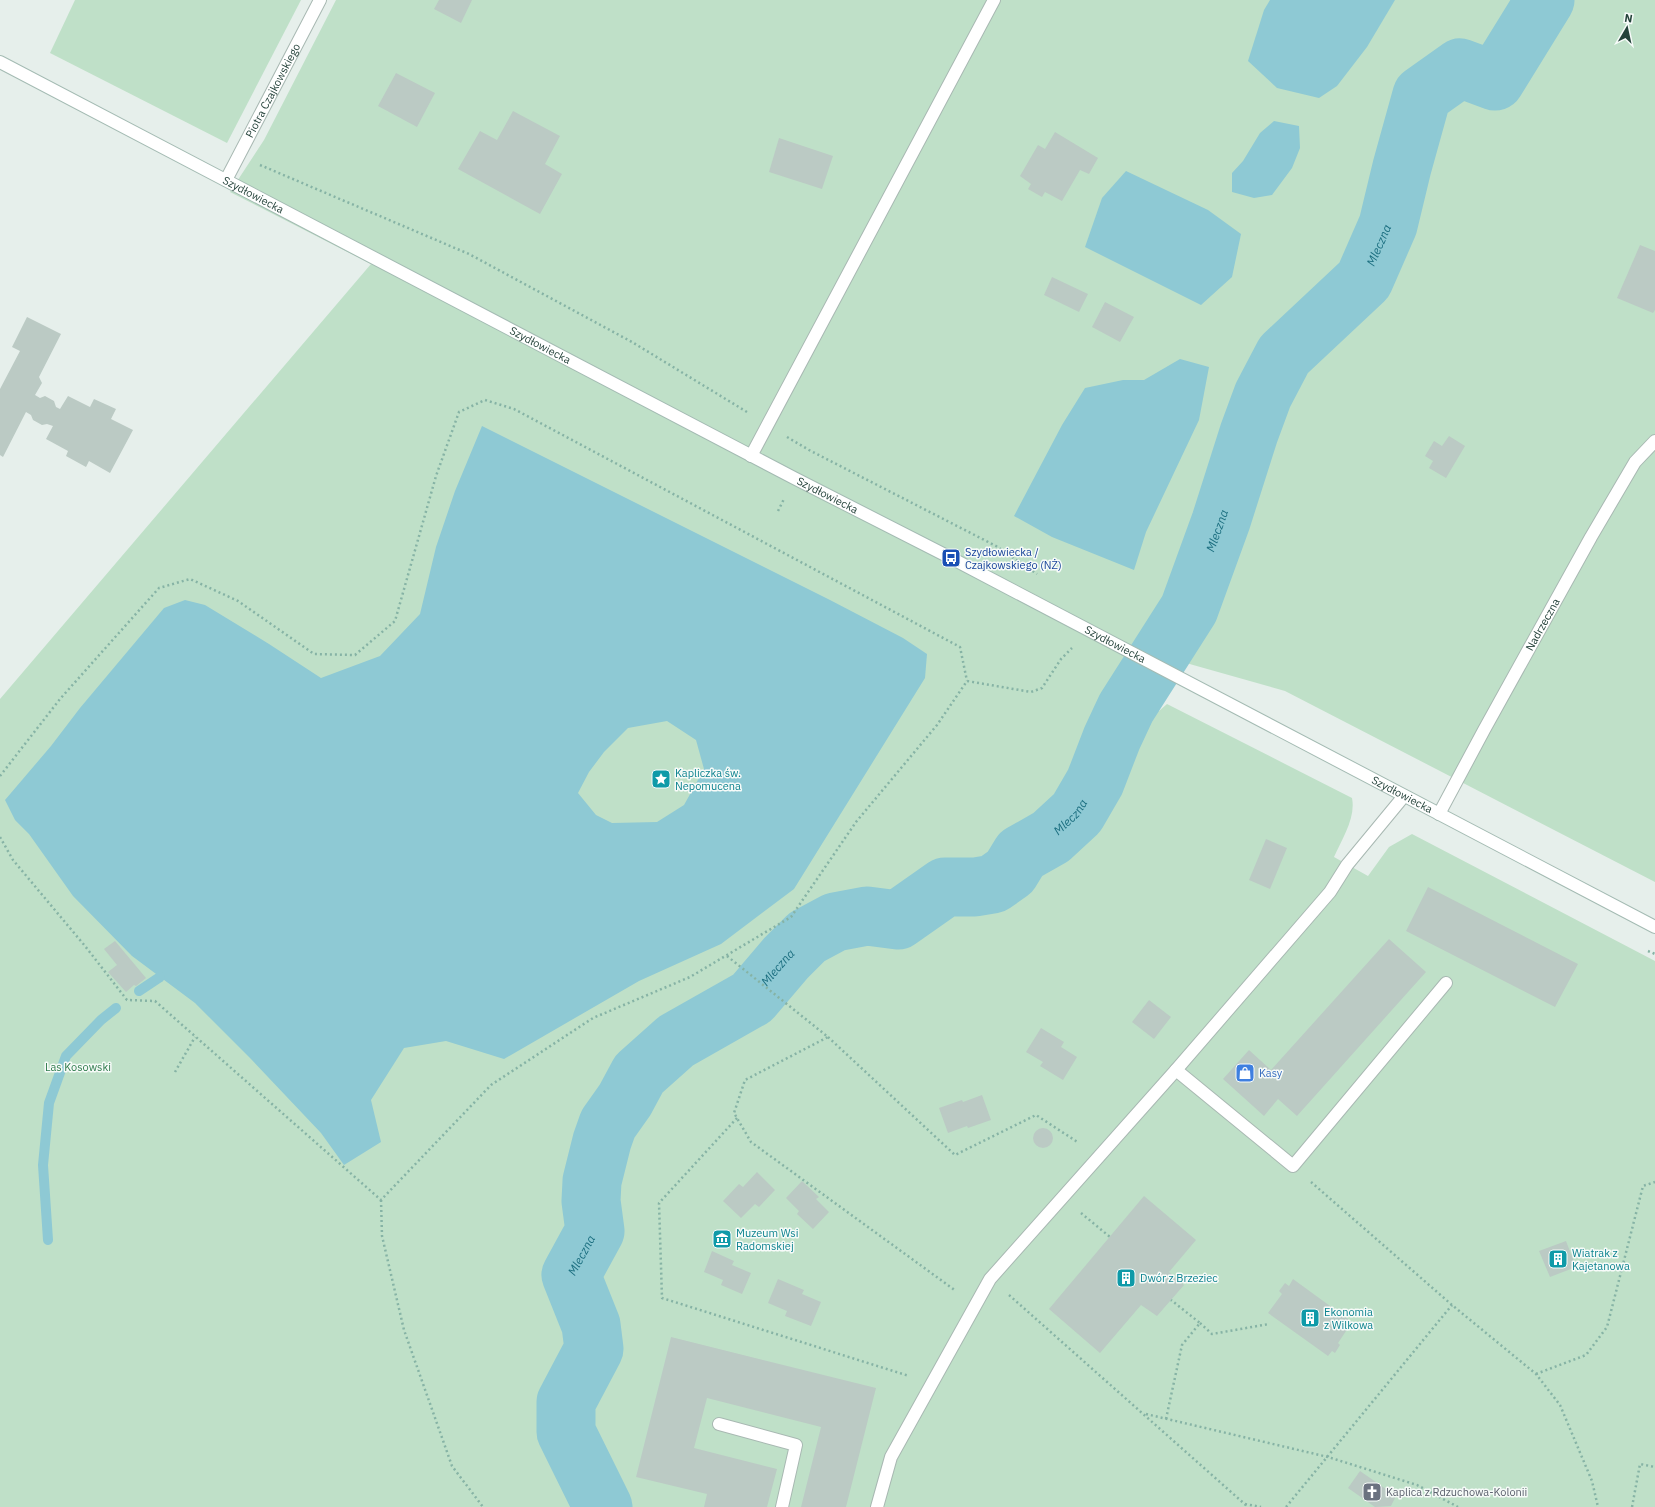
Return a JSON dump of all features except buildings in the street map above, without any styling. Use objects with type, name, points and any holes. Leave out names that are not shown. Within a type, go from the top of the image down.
[{"type":"street","name":"Piotra Czajkowskiego","points":[[226,180],[320,0]]},
{"type":"street","points":[[751,456],[994,0]]},
{"type":"street","name":"Szydłowiecka","points":[[0,62],[751,456],[951,558],[1655,927]]},
{"type":"street","name":"Nadrzeczna","points":[[1439,814],[1599,523],[1635,462],[1655,441]]},
{"type":"street","points":[[877,1507],[891,1457],[933,1384],[990,1279],[1176,1070],[1330,892],[1347,864],[1404,796]]},
{"type":"street","points":[[1176,1070],[1293,1166],[1446,983]]},
{"type":"street","points":[[719,1424],[796,1445],[782,1507]]},
{"type":"path","points":[[239,155],[469,254],[632,342],[808,450],[996,546],[1040,576]]},
{"type":"path","points":[[0,776],[60,699],[159,588],[190,579],[238,601],[314,654],[355,654],[395,621],[436,476],[459,412],[485,400],[514,409],[960,647],[967,681],[936,725],[856,822],[791,918],[690,977],[593,1018],[491,1085],[381,1200],[382,1236],[404,1330],[452,1466],[484,1507]]},
{"type":"path","points":[[967,681],[1032,692],[1042,688],[1061,659],[1088,630]]},
{"type":"path","points":[[0,837],[13,860],[85,946],[127,1000],[155,1001],[381,1200]]},
{"type":"path","points":[[727,956],[828,1037],[955,1155],[1036,1115],[1099,1157]]},
{"type":"path","points":[[175,1072],[195,1037]]},
{"type":"path","points":[[828,1037],[745,1080],[734,1113],[751,1142],[976,1306]]},
{"type":"path","points":[[737,1118],[659,1202],[662,1298],[933,1384]]},
{"type":"path","points":[[1293,1166],[1452,1305],[1536,1374],[1560,1405],[1592,1481],[1598,1507]]},
{"type":"path","points":[[1536,1374],[1586,1355],[1607,1327],[1643,1186],[1655,1182]]},
{"type":"path","points":[[1063,1197],[1110,1237]]},
{"type":"path","points":[[990,1279],[1248,1507]]},
{"type":"path","points":[[1171,1300],[1212,1334],[1269,1324]]},
{"type":"path","points":[[1286,1507],[1452,1305]]},
{"type":"path","points":[[1166,1419],[1182,1345],[1200,1323]]},
{"type":"path","points":[[1144,1414],[1328,1457],[1416,1485],[1458,1507]]},
{"type":"path","points":[[1632,1507],[1640,1464],[1655,1467]]},
{"type":"path","points":[[1244,1504],[1261,1507]]},
{"type":"green space","points":[[75,0],[301,0],[227,143],[50,53]]},
{"type":"green space","name":"Las Kosowski","points":[[336,0],[1655,0],[1655,882],[1285,691],[1179,661],[1152,708],[1159,711],[1167,704],[1352,798],[1353,806],[1350,821],[1334,857],[1368,876],[1389,847],[1412,834],[1655,961],[1655,1507],[0,1507],[0,699],[371,264],[230,192],[264,140]]},
{"type":"water","points":[[1270,0],[1395,0],[1367,47],[1337,86],[1319,98],[1277,88],[1248,61],[1264,10]]},
{"type":"water","points":[[1274,121],[1299,126],[1300,148],[1292,168],[1272,195],[1254,198],[1232,192],[1232,173],[1243,161],[1260,133]]},
{"type":"water","points":[[1126,171],[1208,210],[1241,234],[1232,277],[1201,305],[1085,247],[1102,198]]},
{"type":"water","points":[[1180,359],[1209,367],[1199,420],[1146,532],[1134,570],[1052,537],[1014,516],[1062,425],[1085,388],[1123,380],[1144,380]]},
{"type":"water","points":[[482,426],[903,638],[927,654],[925,678],[794,889],[721,944],[639,981],[504,1059],[446,1041],[404,1048],[371,1100],[381,1142],[344,1165],[321,1133],[250,1058],[195,1003],[132,956],[73,896],[29,834],[15,820],[5,800],[164,608],[185,600],[205,605],[321,678],[380,656],[420,614],[436,547],[455,491]],"holes":[[[667,721],[696,740],[704,769],[684,805],[657,822],[612,823],[596,815],[578,793],[589,772],[604,752],[628,728]]]},
{"type":"waterway","name":"Mleczna","points":[[603,1507],[566,1432],[566,1402],[594,1349],[591,1325],[571,1275],[595,1231],[591,1201],[592,1181],[602,1141],[608,1124],[625,1100],[639,1074],[676,1041],[752,998],[786,958],[807,937],[835,922],[867,916],[898,920],[945,887],[975,887],[993,884],[1010,872],[1021,854],[1051,837],[1077,813],[1095,782],[1112,738],[1126,708],[1189,609],[1221,521],[1249,433],[1263,395],[1284,355],[1364,280],[1388,225],[1422,95],[1460,68],[1495,81],[1545,0]]},
{"type":"waterway","points":[[139,991],[160,977]]},
{"type":"waterway","points":[[48,1240],[43,1165],[49,1103],[66,1056],[101,1020],[116,1008]]},
{"type":"place","name":"Szydłowiecka / Czajkowskiego (NŻ)","points":[[951,558]]},
{"type":"place","name":"Kapliczka św. Nepomucena","points":[[661,779]]},
{"type":"place","name":"Kasy","points":[[1245,1073]]},
{"type":"place","name":"Muzeum Wsi Radomskiej","points":[[722,1239]]},
{"type":"place","name":"Wiatrak z Kajetanowa","points":[[1558,1259]]},
{"type":"place","name":"Dwór z Brzeziec","points":[[1126,1278]]},
{"type":"place","name":"Ekonomia z Wilkowa","points":[[1310,1318]]},
{"type":"place","name":"Kaplica z Rdzuchowa-Kolonii","points":[[1372,1492]]}]
